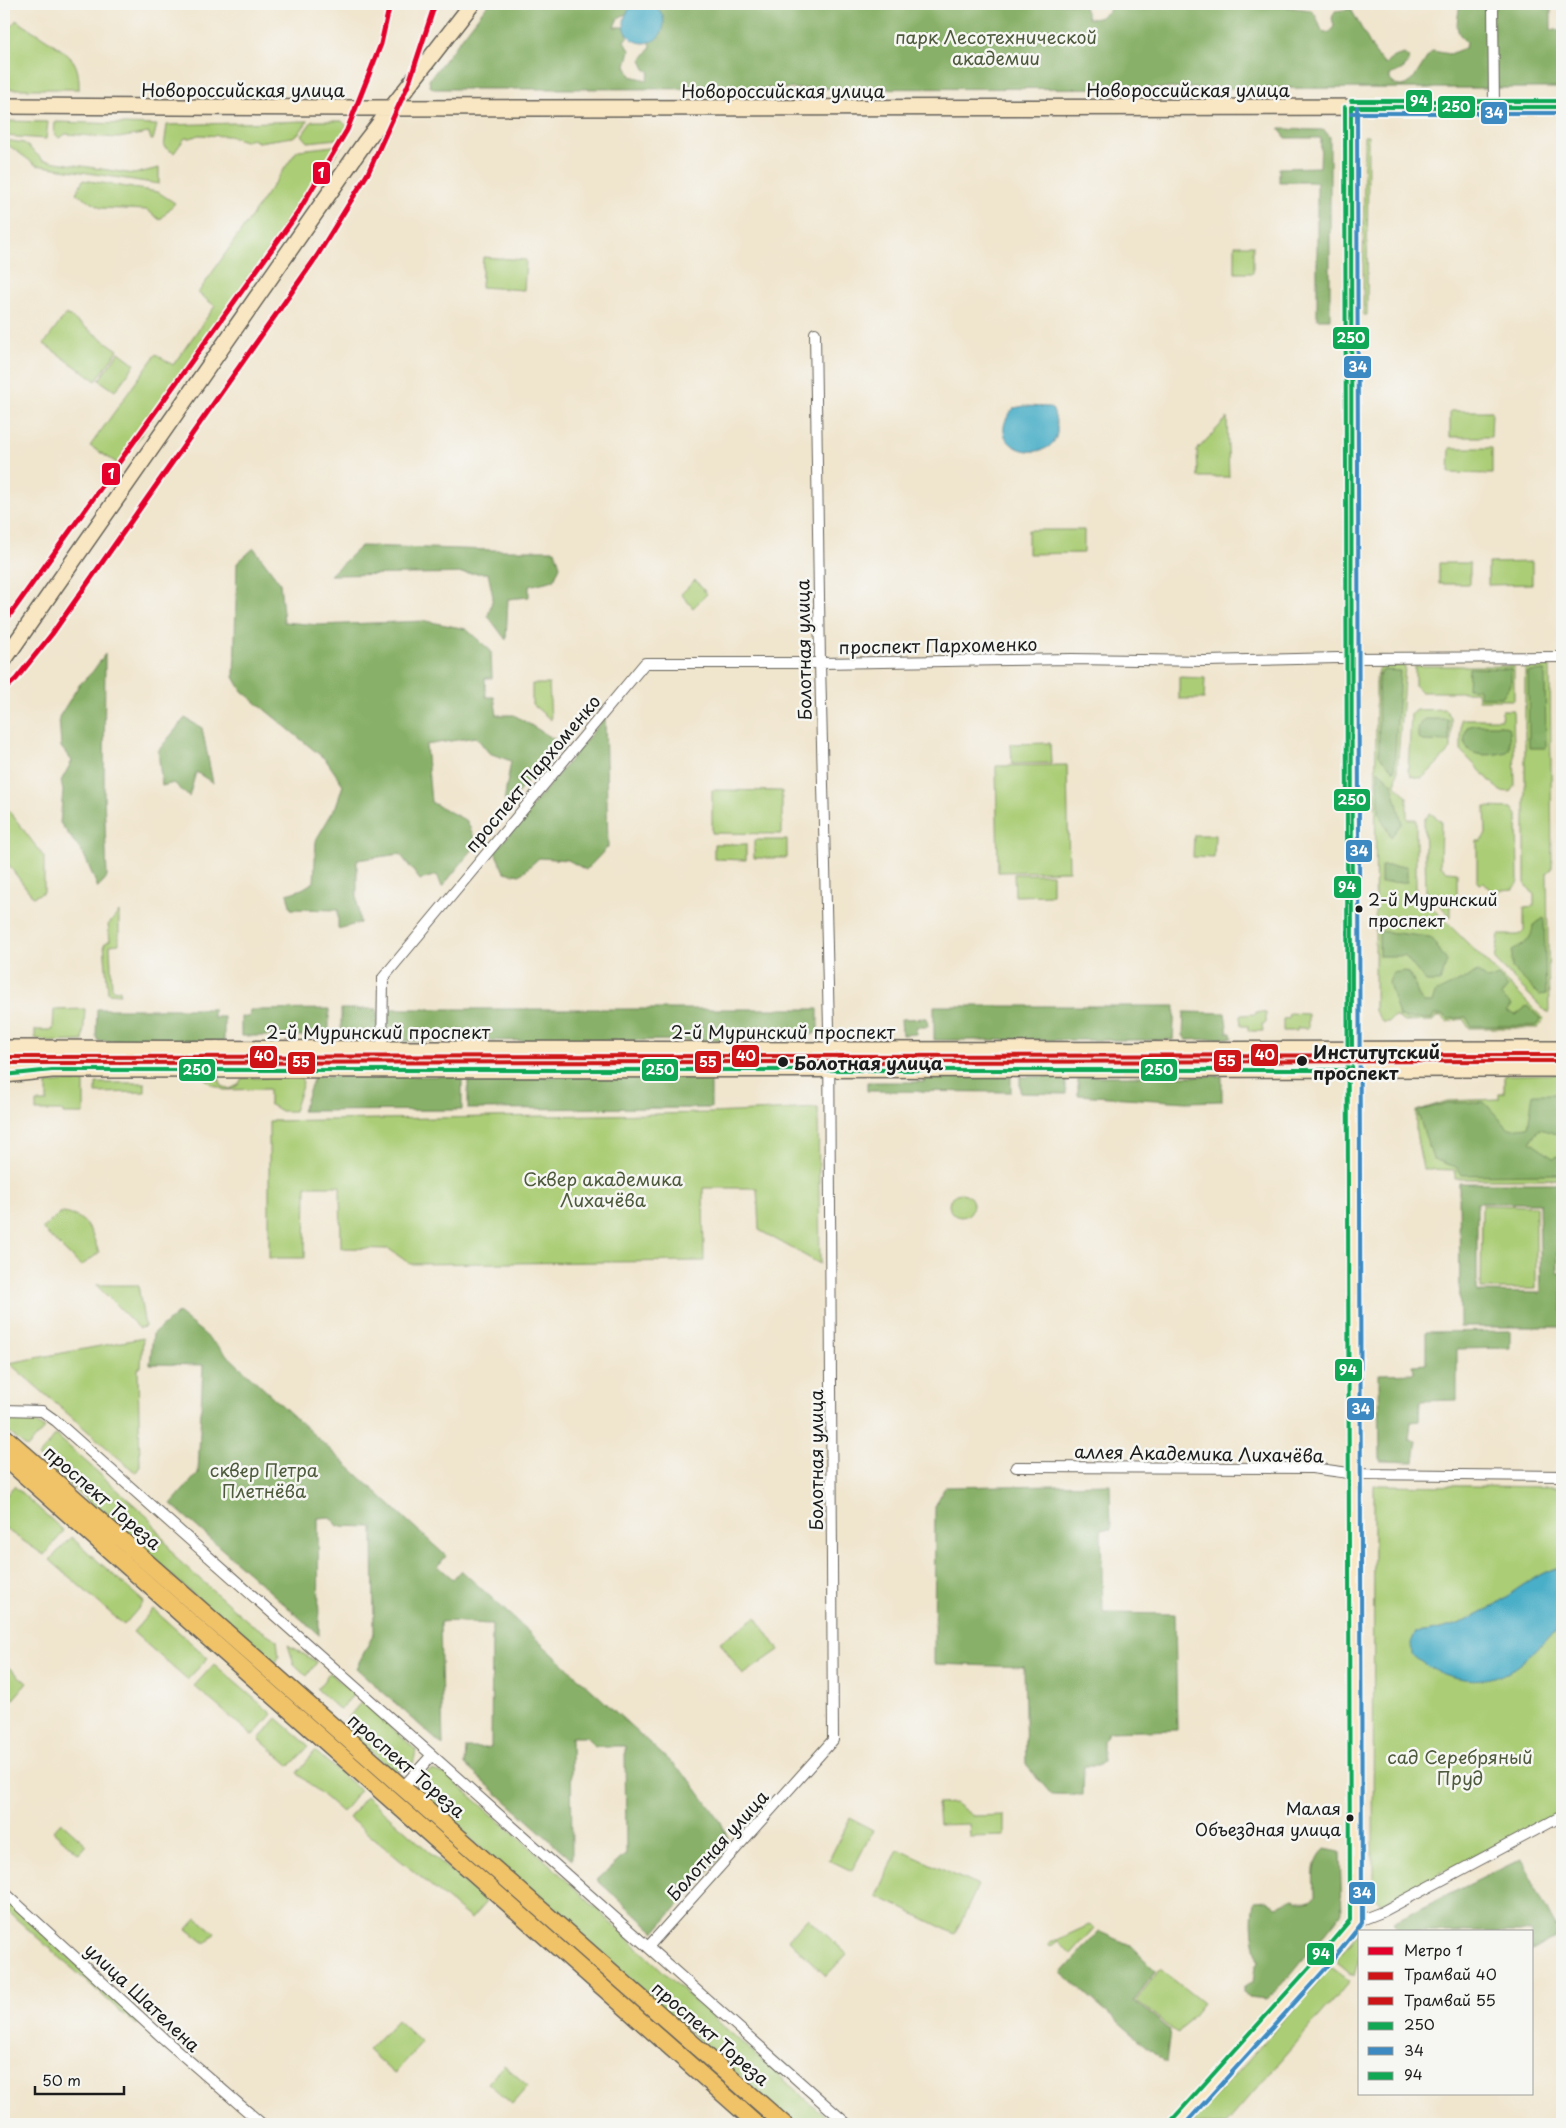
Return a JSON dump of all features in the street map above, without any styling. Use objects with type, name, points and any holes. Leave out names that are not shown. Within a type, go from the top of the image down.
[{"type":"main road","points":[[4,660],[365,142],[472,4]]},
{"type":"main road","name":"Новороссийская улица","points":[[4,106],[976,109],[1562,107]]},
{"type":"main road","points":[[1177,2124],[1322,1963],[1356,1922],[1356,1474],[1352,1070],[1351,107]]},
{"type":"main road","name":"2-й Муринский проспект","points":[[4,1048],[382,1050],[1562,1049]]},
{"type":"main road","points":[[4,1075],[52,1070],[1562,1069]]},
{"type":"main road","name":"проспект Тореза","points":[[4,1436],[784,2124]]},
{"type":"main road","name":"проспект Тореза","points":[[4,1457],[757,2124]]},
{"type":"street","points":[[1493,4],[1494,108]]},
{"type":"street","name":"Болотная улица","points":[[648,1947],[833,1740],[829,1050],[815,333]]},
{"type":"street","name":"проспект Пархоменко","points":[[382,1050],[383,978],[645,663],[820,663],[1072,659],[1206,661],[1562,657]]},
{"type":"street","points":[[4,1410],[42,1411],[56,1422],[847,2124]]},
{"type":"street","name":"аллея Академика Лихачёва","points":[[1016,1467],[1312,1468],[1356,1474],[1562,1476]]},
{"type":"street","points":[[402,1788],[432,1756]]},
{"type":"street","points":[[1356,1922],[1382,1912],[1562,1816]]},
{"type":"street","name":"улица Шателена","points":[[4,1892],[202,2074],[262,2124]]},
{"type":"green space","name":"парк Лесотехнической академии","points":[[488,4],[645,4],[618,18],[614,27],[627,27],[631,32],[624,41],[630,50],[626,66],[631,76],[647,80],[650,72],[645,69],[641,60],[651,47],[648,32],[661,18],[657,4],[1083,4],[1088,18],[1093,19],[1103,15],[1115,4],[1283,4],[1287,7],[1311,10],[1316,16],[1322,31],[1330,33],[1334,26],[1332,18],[1335,11],[1351,9],[1375,53],[1385,65],[1393,58],[1404,54],[1409,58],[1405,67],[1390,75],[1390,80],[1397,85],[1404,86],[1415,76],[1433,51],[1449,54],[1465,48],[1466,42],[1457,27],[1459,9],[1470,4],[1551,4],[1551,30],[1560,30],[1560,37],[1562,38],[1562,88],[434,89],[430,86],[429,80]]},
{"type":"green space","points":[[16,20],[70,57],[77,69],[79,89],[4,89],[4,38]]},
{"type":"green space","points":[[6,121],[48,122],[46,139],[4,136]]},
{"type":"green space","points":[[308,121],[299,133],[293,137],[258,142],[252,139],[245,141],[229,136],[198,135],[185,138],[174,153],[164,147],[167,125]]},
{"type":"green space","points":[[312,121],[342,121],[350,129],[346,138],[308,142],[302,135]]},
{"type":"green space","points":[[55,122],[157,125],[153,140],[151,140],[149,133],[118,138],[66,134],[59,138],[54,133]]},
{"type":"green space","points":[[1279,129],[1322,130],[1330,137],[1330,319],[1317,319],[1317,182],[1279,182],[1279,168],[1320,167],[1321,138],[1286,138]]},
{"type":"green space","points":[[1364,136],[1368,136],[1367,315],[1363,315]]},
{"type":"green space","points":[[5,140],[24,143],[43,160],[134,174],[159,168],[159,184],[36,165],[4,142]]},
{"type":"green space","points":[[342,145],[120,465],[90,446],[156,354],[173,365],[215,306],[198,293],[296,152],[299,150]]},
{"type":"green space","points":[[83,180],[158,192],[175,203],[160,220],[147,210],[101,208],[76,193]]},
{"type":"green space","points":[[1235,245],[1253,245],[1253,273],[1235,273]]},
{"type":"green space","points":[[483,257],[526,260],[524,290],[481,287]]},
{"type":"green space","points":[[66,314],[118,350],[96,381],[44,344]]},
{"type":"green space","points":[[119,352],[135,364],[115,391],[99,380]]},
{"type":"green space","points":[[1450,411],[1492,411],[1491,437],[1450,437]]},
{"type":"green space","points":[[1227,418],[1229,477],[1198,477],[1197,450]]},
{"type":"green space","points":[[1450,448],[1492,448],[1492,474],[1449,473]]},
{"type":"green space","points":[[1028,530],[1084,530],[1084,553],[1028,554]]},
{"type":"green space","points":[[361,546],[555,550],[560,566],[554,580],[529,586],[529,597],[508,599],[506,640],[488,616],[493,597],[488,573],[330,575]]},
{"type":"green space","points":[[254,548],[280,583],[284,622],[319,625],[426,621],[466,629],[491,651],[492,678],[485,678],[486,697],[494,697],[497,715],[514,715],[559,742],[513,799],[504,801],[511,761],[489,753],[476,737],[426,745],[431,802],[467,821],[477,844],[442,887],[437,875],[420,880],[400,854],[357,860],[357,901],[360,923],[338,929],[338,910],[291,909],[287,894],[302,889],[314,882],[316,840],[336,806],[343,785],[326,760],[242,691],[234,677],[237,563]]},
{"type":"green space","points":[[1532,562],[1532,584],[1488,585],[1488,563]]},
{"type":"green space","points":[[1439,563],[1470,563],[1470,584],[1439,584]]},
{"type":"green space","points":[[695,580],[707,594],[693,608],[681,594]]},
{"type":"green space","points":[[105,654],[104,794],[107,877],[98,888],[84,855],[60,823],[63,791],[61,781],[72,761],[61,747],[59,717],[79,685],[93,671]]},
{"type":"green space","points":[[1381,666],[1405,666],[1396,785],[1407,797],[1407,819],[1416,819],[1416,892],[1544,1019],[1538,1028],[1469,1028],[1463,1019],[1446,1022],[1441,1017],[1436,1017],[1433,1021],[1405,1022],[1397,1017],[1393,1017],[1389,1022],[1382,1022],[1375,1011],[1376,678]]},
{"type":"green space","points":[[1415,666],[1514,666],[1514,700],[1478,700],[1477,692],[1421,692],[1415,686]]},
{"type":"green space","points":[[1525,666],[1550,666],[1552,869],[1547,873],[1548,1014],[1495,960],[1499,935],[1519,935],[1524,930],[1524,907],[1534,906],[1534,895],[1525,883]]},
{"type":"green space","points":[[1469,668],[1511,669],[1511,684],[1502,697],[1480,697],[1479,689],[1468,688]]},
{"type":"green space","points":[[1383,670],[1400,671],[1394,771],[1379,756],[1378,678]]},
{"type":"green space","points":[[1545,671],[1546,748],[1529,748],[1528,672]]},
{"type":"green space","points":[[1179,677],[1205,678],[1204,699],[1179,699]]},
{"type":"green space","points":[[532,684],[549,684],[551,720],[532,704]]},
{"type":"green space","points":[[1445,709],[1451,717],[1451,749],[1427,774],[1421,778],[1411,776],[1408,771],[1411,714],[1416,710]]},
{"type":"green space","points":[[1502,710],[1513,710],[1515,785],[1510,792],[1500,791],[1461,751],[1461,719],[1501,719]]},
{"type":"green space","points":[[605,717],[608,847],[586,870],[568,860],[539,858],[520,875],[504,872],[495,852]]},
{"type":"green space","points":[[185,718],[202,728],[213,783],[196,772],[189,797],[174,783],[162,786],[158,751]]},
{"type":"green space","points":[[1426,719],[1448,719],[1449,742],[1422,741],[1418,737],[1420,724]]},
{"type":"green space","points":[[1474,725],[1502,725],[1509,728],[1510,748],[1507,752],[1490,755],[1482,755],[1469,750],[1465,737],[1467,727]]},
{"type":"green space","points":[[1050,743],[1051,763],[1012,764],[1011,744]]},
{"type":"green space","points":[[1067,765],[1069,871],[998,872],[996,766]]},
{"type":"green space","points":[[1378,770],[1392,783],[1402,823],[1391,837],[1379,813]]},
{"type":"green space","points":[[712,790],[782,791],[782,834],[712,833]]},
{"type":"green space","points":[[4,804],[44,857],[44,892],[33,897],[4,859]]},
{"type":"green space","points":[[1485,807],[1512,808],[1517,815],[1518,881],[1514,889],[1500,890],[1496,896],[1484,883],[1480,884],[1477,880],[1477,841],[1481,841],[1486,834]]},
{"type":"green space","points":[[1430,813],[1441,821],[1440,865],[1447,871],[1457,872],[1457,896],[1451,903],[1451,917],[1426,891],[1424,820]]},
{"type":"green space","points":[[1194,835],[1215,835],[1214,858],[1193,857]]},
{"type":"green space","points":[[754,840],[787,840],[787,858],[754,858]]},
{"type":"green space","points":[[714,844],[746,844],[746,860],[714,859]]},
{"type":"green space","points":[[1381,866],[1407,866],[1407,882],[1381,883]]},
{"type":"green space","points":[[1014,874],[1052,874],[1052,895],[1015,896]]},
{"type":"green space","points":[[119,912],[119,944],[110,945],[112,989],[120,990],[120,994],[108,993],[104,944],[110,940],[108,925]]},
{"type":"green space","points":[[1544,918],[1546,994],[1539,995],[1512,968],[1512,951],[1527,941],[1533,925]]},
{"type":"green space","points":[[1379,931],[1430,937],[1447,961],[1440,982],[1426,982],[1405,956],[1379,956]]},
{"type":"green space","points":[[1406,971],[1413,979],[1418,995],[1424,1003],[1432,1003],[1435,993],[1478,972],[1488,980],[1498,976],[1508,987],[1501,996],[1512,1005],[1507,1012],[1516,1015],[1527,1006],[1541,1019],[1536,1026],[1471,1026],[1466,1017],[1448,1019],[1442,1015],[1434,1015],[1432,1019],[1406,1019],[1399,1016],[1389,983],[1392,973]]},
{"type":"green space","points":[[934,1006],[1175,1006],[1173,1040],[934,1040]]},
{"type":"green space","points":[[85,1009],[83,1041],[49,1042],[35,1038],[35,1030],[53,1030],[54,1010]]},
{"type":"green space","points":[[97,1009],[213,1009],[213,1017],[224,1017],[224,1041],[98,1041],[96,1036]]},
{"type":"green space","points":[[329,1009],[329,1036],[241,1036],[241,1017],[249,1017],[250,1010]]},
{"type":"green space","points":[[341,1009],[377,1009],[377,1041],[341,1041]]},
{"type":"green space","points":[[387,1009],[818,1009],[818,1030],[809,1036],[745,1035],[745,1040],[387,1041]]},
{"type":"green space","points":[[1184,1012],[1225,1013],[1228,1033],[1231,1033],[1232,1038],[1186,1040],[1183,1035]]},
{"type":"green space","points":[[1256,1012],[1266,1013],[1266,1023],[1262,1024],[1263,1031],[1248,1031],[1248,1026],[1241,1026],[1240,1015],[1256,1014]]},
{"type":"green space","points":[[1289,1013],[1308,1014],[1308,1028],[1297,1028],[1297,1031],[1283,1031],[1283,1019],[1288,1018]]},
{"type":"green space","points":[[927,1018],[928,1027],[916,1027],[916,1034],[902,1035],[901,1019]]},
{"type":"green space","points":[[1562,1074],[1562,1179],[1455,1179],[1455,1170],[1423,1169],[1416,1133],[1416,1111],[1447,1101],[1499,1099],[1499,1093],[1504,1093],[1504,1075]]},
{"type":"green space","points":[[462,1076],[462,1110],[302,1111],[314,1077]]},
{"type":"green space","points":[[925,1076],[1011,1077],[1011,1092],[867,1091],[867,1082],[924,1082]]},
{"type":"green space","points":[[1066,1076],[1066,1094],[1020,1093],[1020,1077]]},
{"type":"green space","points":[[1078,1076],[1222,1076],[1222,1101],[1186,1102],[1078,1095]]},
{"type":"green space","points":[[301,1077],[303,1083],[294,1111],[281,1111],[269,1104],[269,1089],[224,1090],[211,1084],[204,1078],[219,1078],[222,1086],[230,1089],[238,1085],[242,1078]]},
{"type":"green space","points":[[468,1077],[711,1077],[711,1108],[468,1109]]},
{"type":"green space","points":[[84,1082],[84,1114],[63,1114],[63,1111],[36,1111],[36,1102],[47,1102],[47,1084]]},
{"type":"green space","points":[[96,1083],[145,1083],[145,1092],[96,1093]]},
{"type":"green space","points":[[1533,1094],[1562,1094],[1562,1137],[1561,1135],[1539,1129],[1530,1142],[1553,1158],[1562,1154],[1562,1174],[1461,1175],[1456,1167],[1433,1159],[1417,1111],[1447,1103],[1484,1102],[1509,1129],[1528,1127]]},
{"type":"green space","name":"Сквер академика Лихачёва","points":[[818,1108],[820,1264],[759,1230],[757,1188],[703,1188],[704,1261],[410,1264],[389,1249],[341,1248],[340,1186],[306,1186],[305,1258],[269,1258],[269,1121],[711,1113]]},
{"type":"green space","points":[[1459,1183],[1562,1183],[1562,1202],[1558,1202],[1558,1273],[1562,1273],[1562,1327],[1460,1327]],"holes":[[[1477,1203],[1539,1203],[1541,1293],[1477,1292]]]},
{"type":"green space","points":[[961,1193],[970,1196],[973,1205],[970,1214],[961,1217],[952,1214],[949,1205],[952,1196]]},
{"type":"green space","points":[[1482,1205],[1536,1206],[1536,1289],[1481,1289]]},
{"type":"green space","points":[[63,1213],[78,1218],[88,1226],[99,1253],[81,1266],[42,1229]]},
{"type":"green space","points":[[96,1285],[138,1285],[145,1327],[139,1328]]},
{"type":"green space","name":"сквер Петра Плетнёва","points":[[178,1313],[202,1332],[446,1556],[438,1566],[453,1579],[461,1570],[691,1781],[721,1822],[731,1845],[655,1932],[597,1880],[626,1854],[625,1746],[595,1746],[586,1737],[571,1737],[572,1860],[465,1765],[466,1748],[491,1748],[492,1624],[440,1622],[443,1746],[356,1668],[374,1633],[373,1527],[338,1526],[330,1517],[318,1518],[319,1635],[171,1504],[198,1473],[203,1365],[150,1364],[153,1334]]},
{"type":"green space","points":[[1510,1331],[1510,1348],[1457,1349],[1457,1400],[1420,1401],[1419,1421],[1411,1422],[1409,1440],[1417,1441],[1414,1462],[1380,1461],[1379,1374],[1414,1373],[1413,1365],[1426,1364],[1426,1332]]},
{"type":"green space","points":[[143,1338],[141,1367],[138,1369],[140,1466],[136,1473],[9,1363]]},
{"type":"green space","points":[[22,1416],[45,1428],[27,1448],[4,1428],[4,1417]]},
{"type":"green space","points":[[56,1435],[150,1519],[177,1559],[250,1623],[277,1640],[279,1657],[274,1666],[38,1457]]},
{"type":"green space","points":[[1110,1484],[1111,1529],[1101,1529],[1103,1613],[1175,1614],[1177,1730],[1109,1732],[1103,1741],[1103,1762],[1098,1766],[1084,1766],[1083,1795],[1051,1794],[1026,1765],[1024,1667],[934,1664],[935,1506],[945,1487]]},
{"type":"green space","name":"сад Серебряный Пруд","points":[[1374,1485],[1562,1487],[1562,1566],[1534,1578],[1474,1617],[1445,1628],[1415,1633],[1509,1671],[1562,1628],[1562,1811],[1382,1903],[1373,1896]]},
{"type":"green space","points":[[14,1486],[64,1531],[44,1555],[4,1528],[4,1498]]},
{"type":"green space","points":[[71,1537],[144,1602],[124,1625],[50,1560]]},
{"type":"green space","points":[[153,1609],[208,1658],[187,1680],[133,1632]]},
{"type":"green space","points":[[756,1617],[779,1650],[743,1675],[720,1642]]},
{"type":"green space","points":[[288,1645],[317,1662],[307,1676],[294,1664]]},
{"type":"green space","points":[[214,1664],[272,1714],[253,1736],[194,1686]]},
{"type":"green space","points":[[6,1665],[27,1683],[4,1710],[4,1667]]},
{"type":"green space","points":[[330,1673],[354,1694],[340,1710],[317,1689]]},
{"type":"green space","points":[[362,1701],[416,1750],[411,1767],[393,1771],[341,1726]]},
{"type":"green space","points":[[277,1718],[309,1746],[290,1766],[259,1739]]},
{"type":"green space","points":[[315,1751],[360,1790],[342,1812],[297,1773]]},
{"type":"green space","points":[[432,1770],[445,1774],[546,1861],[688,1995],[834,2124],[794,2124],[416,1791],[418,1776]]},
{"type":"green space","points":[[366,1796],[486,1902],[471,1919],[349,1818]]},
{"type":"green space","points":[[955,1803],[973,1816],[1004,1815],[1004,1836],[970,1837],[969,1824],[939,1825],[937,1804]]},
{"type":"green space","points":[[850,1818],[873,1830],[852,1871],[829,1860]]},
{"type":"green space","points":[[61,1822],[87,1845],[79,1854],[53,1831]]},
{"type":"green space","points":[[898,1849],[978,1886],[955,1934],[877,1896]]},
{"type":"green space","points":[[1325,1849],[1340,1852],[1342,1913],[1282,1986],[1266,2000],[1248,1998],[1244,1993],[1244,1988],[1253,1982],[1255,1966],[1258,1961],[1253,1932],[1254,1902],[1267,1901],[1277,1906],[1293,1899],[1299,1901],[1310,1900],[1315,1896],[1314,1877],[1316,1865]]},
{"type":"green space","points":[[1521,1859],[1560,1935],[1534,1950],[1534,1930],[1399,1930],[1393,1922]]},
{"type":"green space","points":[[4,1898],[137,2021],[136,2025],[4,1908]]},
{"type":"green space","points":[[197,1918],[215,1933],[206,1944],[187,1929]]},
{"type":"green space","points":[[808,1918],[847,1954],[826,1976],[788,1939]]},
{"type":"green space","points":[[1089,1925],[1094,1928],[1071,1954],[1058,1941],[1050,1947],[1048,1944]]},
{"type":"green space","points":[[1099,1931],[1130,1945],[1156,1971],[1134,2000],[1170,2030],[1166,2063],[1062,1973]]},
{"type":"green space","points":[[1358,1933],[1358,1961],[1354,1976],[1336,1961]]},
{"type":"green space","points":[[1331,1967],[1350,1981],[1226,2124],[1191,2124]]},
{"type":"green space","points":[[1160,1969],[1203,2003],[1178,2034],[1136,2000]]},
{"type":"green space","points":[[397,2020],[422,2043],[394,2074],[368,2050]]},
{"type":"green space","points":[[504,2065],[528,2086],[512,2104],[488,2083]]},
{"type":"water","points":[[640,3],[648,3],[655,6],[661,12],[664,23],[661,34],[655,40],[648,43],[640,43],[633,40],[627,34],[624,27],[624,19],[627,12],[633,6]]},
{"type":"water","points":[[1024,406],[1049,407],[1053,410],[1057,424],[1057,433],[1052,444],[1043,450],[1031,451],[1020,449],[1010,443],[1004,434],[1005,422],[1014,408]]},
{"type":"water","points":[[1562,1566],[1562,1628],[1508,1672],[1480,1679],[1451,1677],[1424,1664],[1412,1655],[1411,1643],[1415,1633],[1445,1628],[1474,1617],[1534,1578]]},
{"type":"metro line","name":"1","points":[[4,623],[297,214],[347,130],[381,44],[390,4]]},
{"type":"metro line","name":"1","points":[[4,690],[16,679],[52,634],[317,256],[368,173],[409,83],[435,4]]},
{"type":"tram line","name":"40","points":[[4,1057],[1562,1055]]},
{"type":"tram line","name":"55","points":[[4,1063],[1562,1061]]},
{"type":"transit line","name":"94","points":[[1351,101],[1562,101]]},
{"type":"transit line","name":"94","points":[[1172,2120],[1350,1920],[1345,107]]},
{"type":"transit line","name":"250","points":[[1351,107],[1562,107]]},
{"type":"transit line","name":"250","points":[[4,1075],[52,1070],[1352,1070],[1351,107]]},
{"type":"transit line","name":"34","points":[[1185,2124],[1327,1967],[1362,1923],[1357,107]]},
{"type":"transit line","name":"34","points":[[1351,113],[1562,113]]},
{"type":"place","name":"2-й Муринский проспект","points":[[1359,909]]},
{"type":"place","name":"Институтский проспект","points":[[1302,1061]]},
{"type":"place","name":"Болотная улица","points":[[783,1062]]},
{"type":"place","name":"Малая Объездная улица","points":[[1350,1818]]}]
